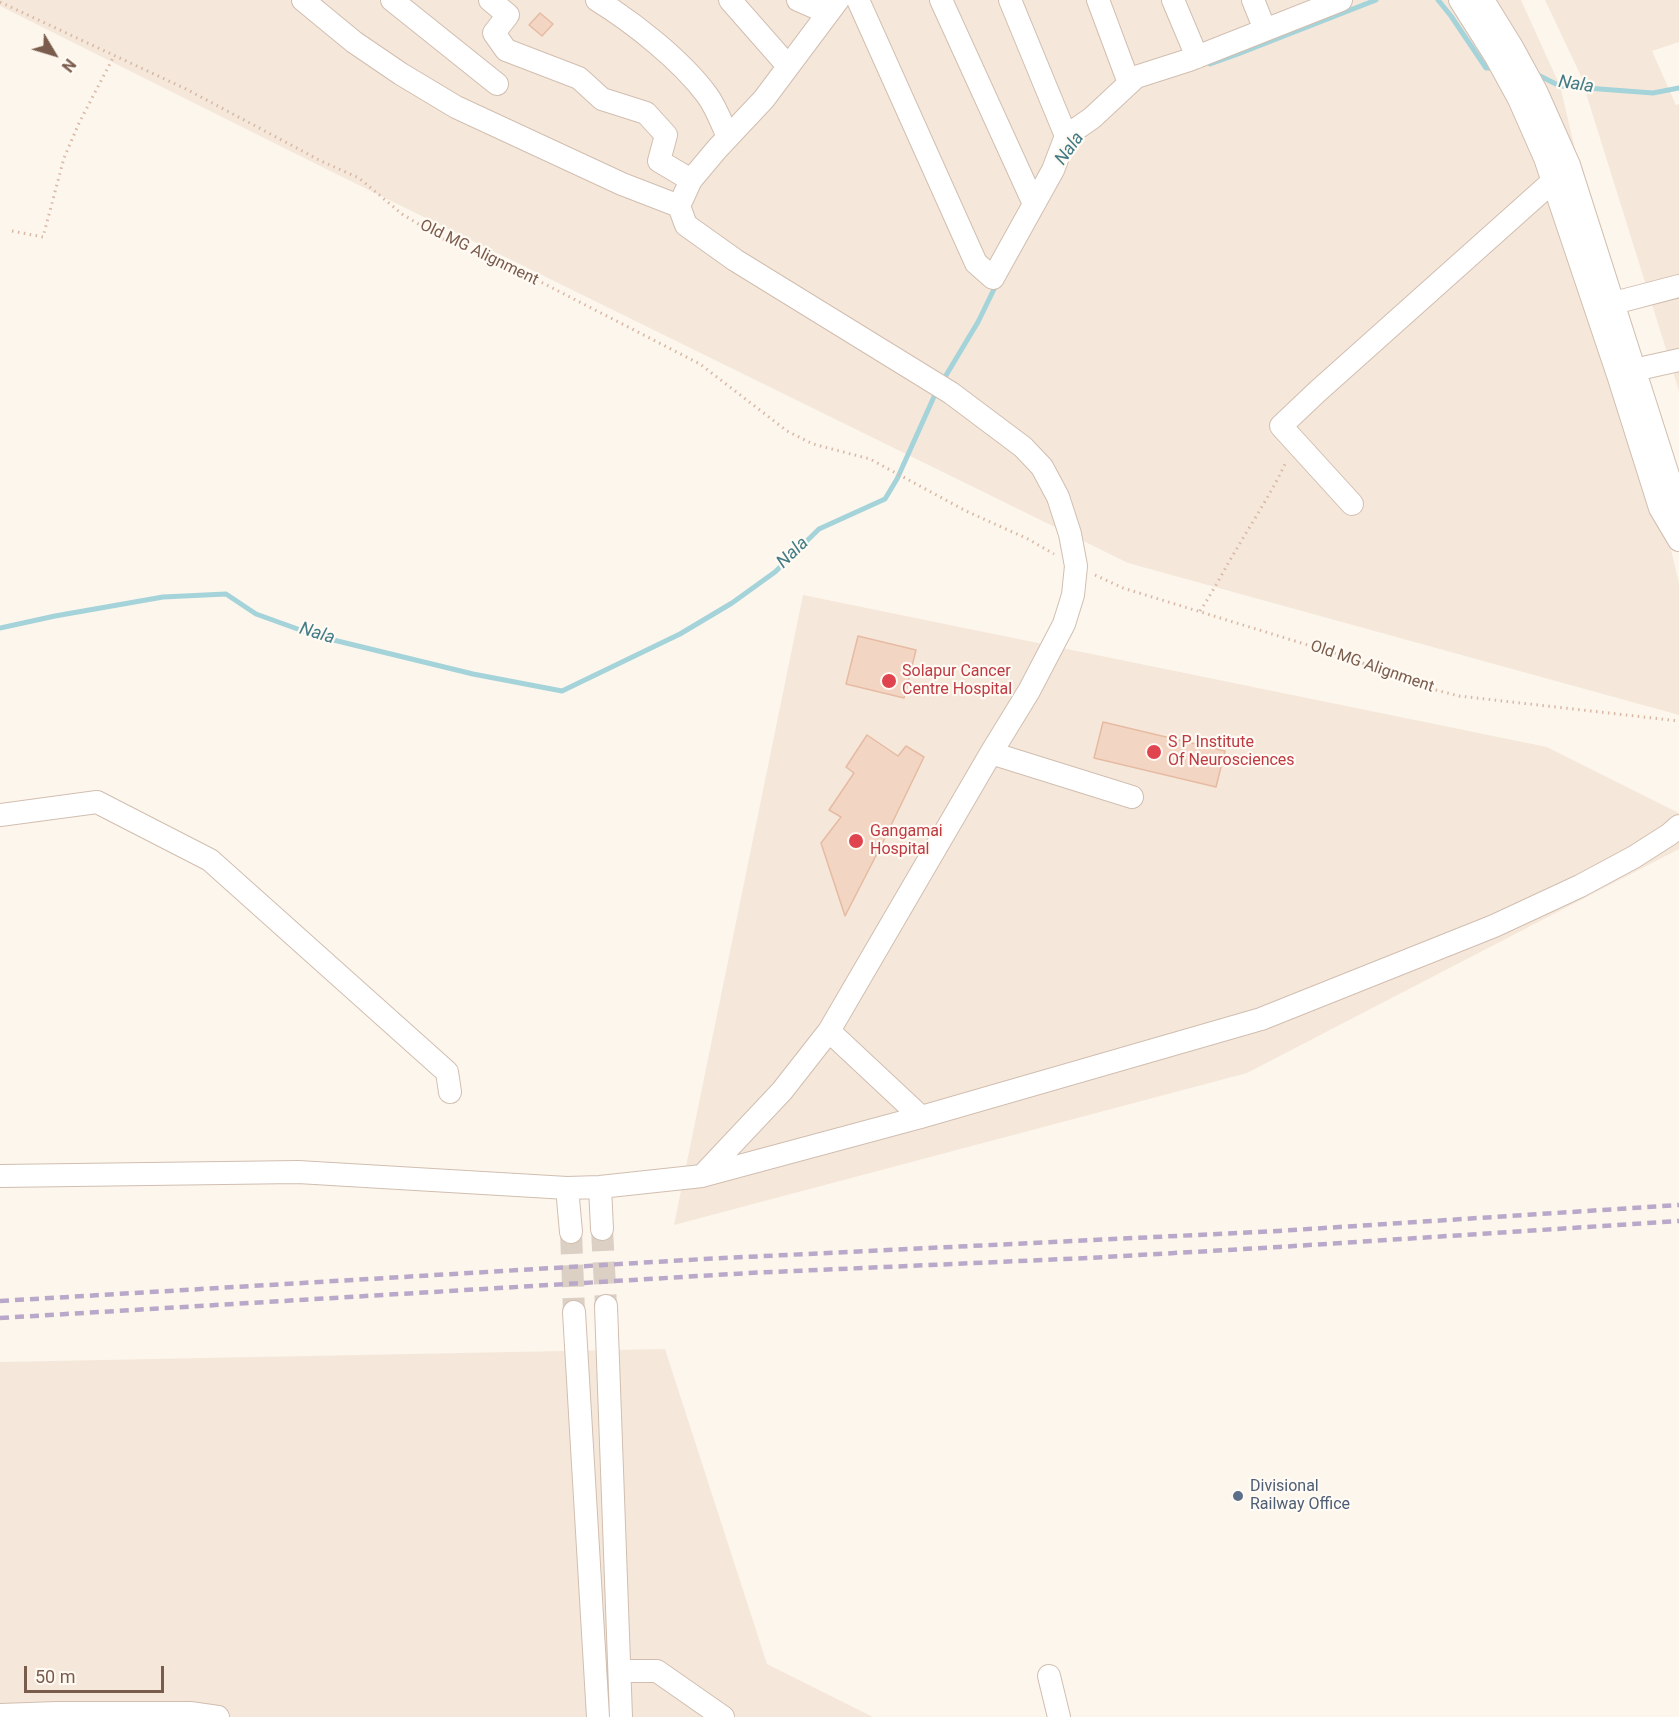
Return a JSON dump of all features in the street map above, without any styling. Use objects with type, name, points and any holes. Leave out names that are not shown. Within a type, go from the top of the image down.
[{"type":"street","points":[[392,0],[497,84]]},
{"type":"street","points":[[490,0],[508,15],[494,33],[506,50],[579,78],[602,99],[646,113],[666,135],[659,162],[691,180]]},
{"type":"street","points":[[597,0],[622,16],[674,59],[708,96],[728,137]]},
{"type":"street","points":[[730,0],[788,66]]},
{"type":"street","points":[[702,1176],[782,1090],[829,1030],[1029,691],[1064,624],[1073,595],[1076,566],[1070,534],[1058,497],[1042,467],[1023,447],[951,393],[735,260],[686,225],[679,206],[691,180],[764,99],[833,6],[798,0]]},
{"type":"street","points":[[858,0],[976,263],[993,278],[1053,170],[1066,136],[1092,118],[1136,77],[1197,57],[1339,0]]},
{"type":"street","points":[[941,0],[1034,204]]},
{"type":"street","points":[[1010,0],[1066,136]]},
{"type":"street","points":[[1098,0],[1129,83]]},
{"type":"street","points":[[1173,0],[1197,57]]},
{"type":"street","points":[[1253,0],[1265,30]]},
{"type":"street","points":[[1460,0],[1504,52]]},
{"type":"street","points":[[1483,0],[1504,52],[1528,95],[1532,127],[1561,173],[1614,303],[1676,500],[1679,517]]},
{"type":"street","points":[[312,3],[354,42],[456,107],[622,184],[679,206]]},
{"type":"street","points":[[1352,504],[1281,426],[1561,173]]},
{"type":"street","points":[[1561,173],[1619,378],[1660,508],[1679,540]]},
{"type":"street","points":[[1614,303],[1679,286]]},
{"type":"street","points":[[1634,370],[1679,360]]},
{"type":"street","points":[[991,753],[1132,797]]},
{"type":"street","points":[[0,815],[97,802],[210,860],[447,1072],[450,1092]]},
{"type":"street","points":[[0,1176],[298,1172],[567,1188],[600,1187],[702,1176],[921,1117],[1261,1019],[1494,926],[1580,886],[1676,832]]},
{"type":"street","points":[[829,1030],[921,1117]]},
{"type":"street","points":[[600,1187],[602,1229]]},
{"type":"street","points":[[567,1188],[571,1232]]},
{"type":"street","points":[[606,1306],[621,1717]]},
{"type":"street","points":[[574,1312],[598,1717]]},
{"type":"street","points":[[621,1671],[657,1671],[723,1717]]},
{"type":"street","points":[[1049,1676],[1059,1717]]},
{"type":"street","points":[[0,1715],[190,1713],[218,1717]]},
{"type":"path","name":"Old MG Alignment","points":[[0,2],[186,89],[321,161],[358,178],[402,214],[443,239],[535,279],[700,364],[787,431],[813,444],[870,459],[966,511],[1028,539],[1076,566],[1123,588],[1350,658],[1416,685],[1459,696],[1679,721]]},
{"type":"path","points":[[12,231],[43,237],[64,158],[114,56]]},
{"type":"path","points":[[1200,611],[1275,485],[1295,441]]},
{"type":"shaded area","points":[[0,0],[1521,0],[1560,86],[1679,583],[1679,715],[1128,563],[326,169],[0,6]]},
{"type":"shaded area","points":[[1545,0],[1679,0],[1679,42],[1652,51],[1676,105],[1679,104],[1679,391],[1580,74]]},
{"type":"shaded area","points":[[803,595],[1547,747],[1679,813],[1679,849],[1247,1073],[674,1225]]},
{"type":"shaded area","points":[[665,1349],[767,1664],[873,1717],[0,1717],[0,1362]]},
{"type":"building","points":[[540,13],[553,24],[542,36],[529,25]]},
{"type":"building","points":[[858,636],[916,650],[904,698],[846,684]]},
{"type":"building","points":[[1103,722],[1225,751],[1216,787],[1094,758]]},
{"type":"building","points":[[867,735],[898,756],[906,746],[924,757],[845,916],[821,843],[841,817],[829,810],[854,773],[846,767]]},
{"type":"waterway","name":"Nala","points":[[1210,64],[1376,0]]},
{"type":"waterway","name":"Nala","points":[[1438,0],[1486,68],[1494,68]]},
{"type":"waterway","name":"Nala","points":[[1534,73],[1560,86],[1653,93],[1679,88]]},
{"type":"waterway","name":"Nala","points":[[942,382],[978,322],[997,283]]},
{"type":"waterway","name":"Nala","points":[[0,628],[163,597],[226,594],[256,614],[317,636],[473,674],[562,691],[680,634],[732,603],[775,572],[819,529],[885,499],[897,479],[937,390]]},
{"type":"tunnel","points":[[602,1229],[606,1306]]},
{"type":"tunnel","points":[[571,1232],[574,1312]]},
{"type":"railway","points":[[0,1301],[704,1259],[1278,1231],[1679,1205]]},
{"type":"railway","points":[[0,1318],[749,1273],[1279,1247],[1679,1221]]},
{"type":"place","name":"Solapur Cancer Centre Hospital","points":[[889,681]]},
{"type":"place","name":"S P Institute Of Neurosciences","points":[[1154,752]]},
{"type":"place","name":"Gangamai Hospital","points":[[856,841]]},
{"type":"place","name":"Divisional Railway Office","points":[[1238,1496]]}]
